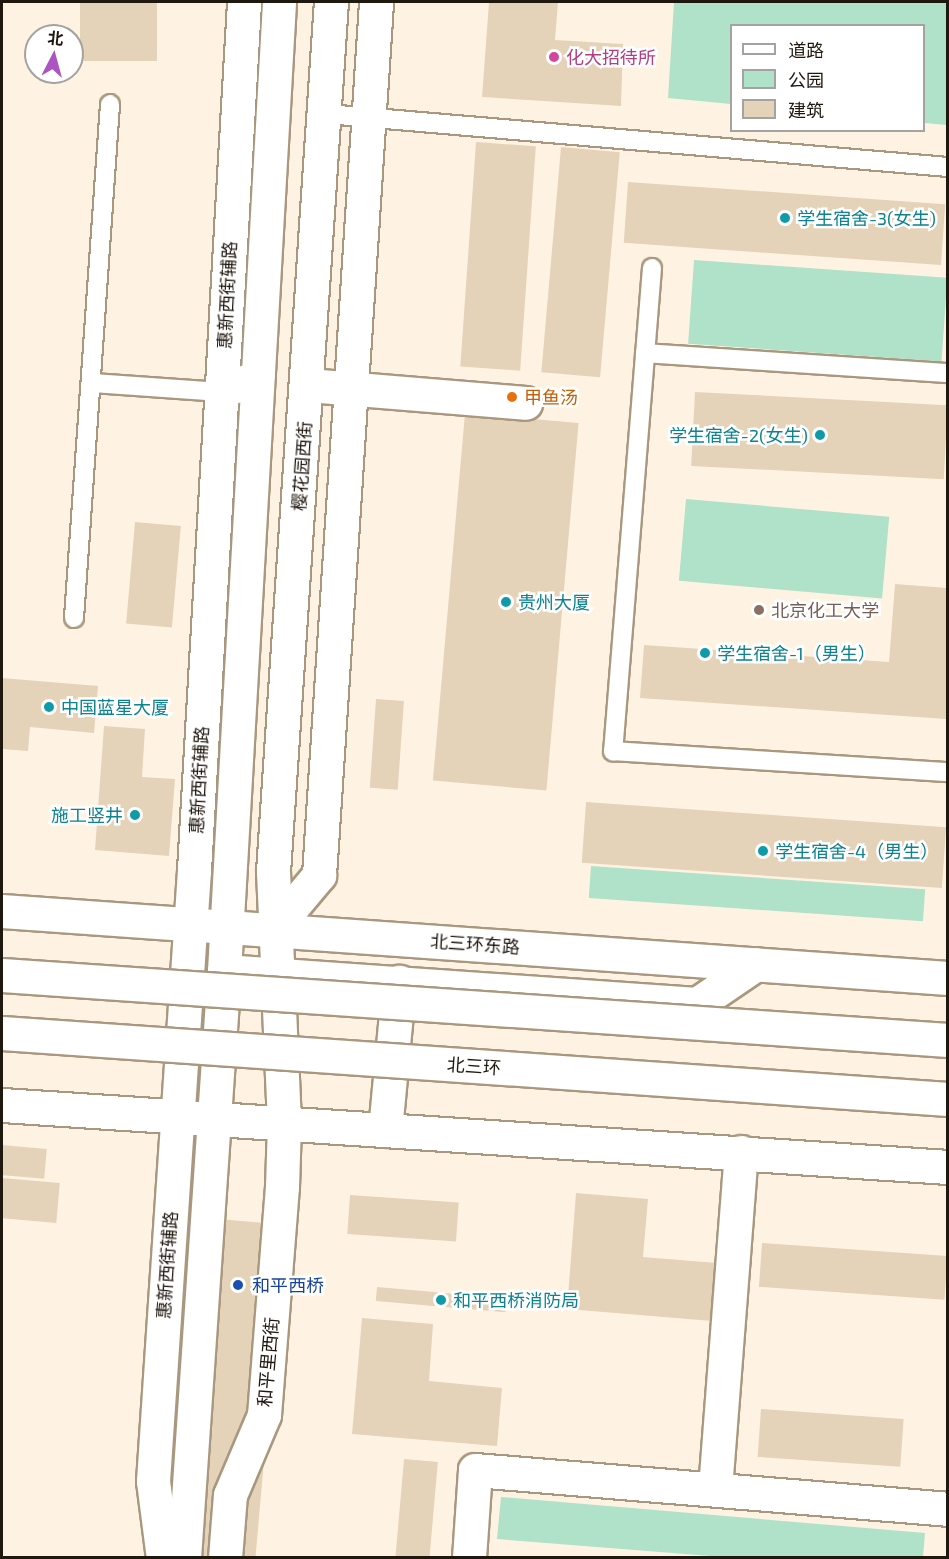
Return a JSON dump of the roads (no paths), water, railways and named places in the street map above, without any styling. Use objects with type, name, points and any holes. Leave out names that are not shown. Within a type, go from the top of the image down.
[{"type":"main road","name":"惠新西街辅路","points":[[163,1557],[153,1481],[191,924],[244,2]]},
{"type":"main road","points":[[184,1557],[224,971],[279,2]]},
{"type":"main road","name":"樱花园西街","points":[[276,974],[273,930],[327,114],[331,2]]},
{"type":"main road","points":[[273,930],[319,875],[376,2]]},
{"type":"main road","points":[[221,392],[258,376]]},
{"type":"main road","points":[[308,385],[525,403]]},
{"type":"main road","name":"北三环东路","points":[[2,911],[948,978]]},
{"type":"main road","points":[[224,971],[698,1004],[756,964]]},
{"type":"main road","name":"和平里西街","points":[[225,1557],[230,1495],[264,1415],[284,1123],[276,974]]},
{"type":"main road","points":[[2,975],[948,1040]]},
{"type":"main road","points":[[385,1130],[399,982]]},
{"type":"main road","name":"北三环","points":[[2,1033],[948,1099]]},
{"type":"main road","points":[[2,1105],[948,1167]]},
{"type":"main road","points":[[715,1490],[741,1152]]},
{"type":"main road","points":[[469,1557],[475,1470],[948,1509]]},
{"type":"lane","points":[[74,618],[93,383],[110,104]]},
{"type":"lane","points":[[327,114],[948,167]]},
{"type":"lane","points":[[652,268],[613,751],[948,772]]},
{"type":"lane","points":[[645,353],[948,373]]},
{"type":"lane","points":[[93,383],[221,392]]},
{"type":"place","name":"化大招待所","points":[[554,57]]},
{"type":"place","name":"学生宿舍-3(女生)","points":[[785,218]]},
{"type":"place","name":"甲鱼汤","points":[[512,397]]},
{"type":"place","name":"学生宿舍-2(女生)","points":[[820,435]]},
{"type":"place","name":"贵州大厦","points":[[506,602]]},
{"type":"place","name":"北京化工大学","points":[[759,610]]},
{"type":"place","name":"学生宿舍-1（男生）","points":[[705,653]]},
{"type":"place","name":"中国蓝星大厦","points":[[49,707]]},
{"type":"place","name":"施工竖井","points":[[135,815]]},
{"type":"place","name":"学生宿舍-4（男生）","points":[[763,851]]},
{"type":"place","name":"和平西桥","points":[[238,1285]]},
{"type":"place","name":"和平西桥消防局","points":[[441,1300]]}]
